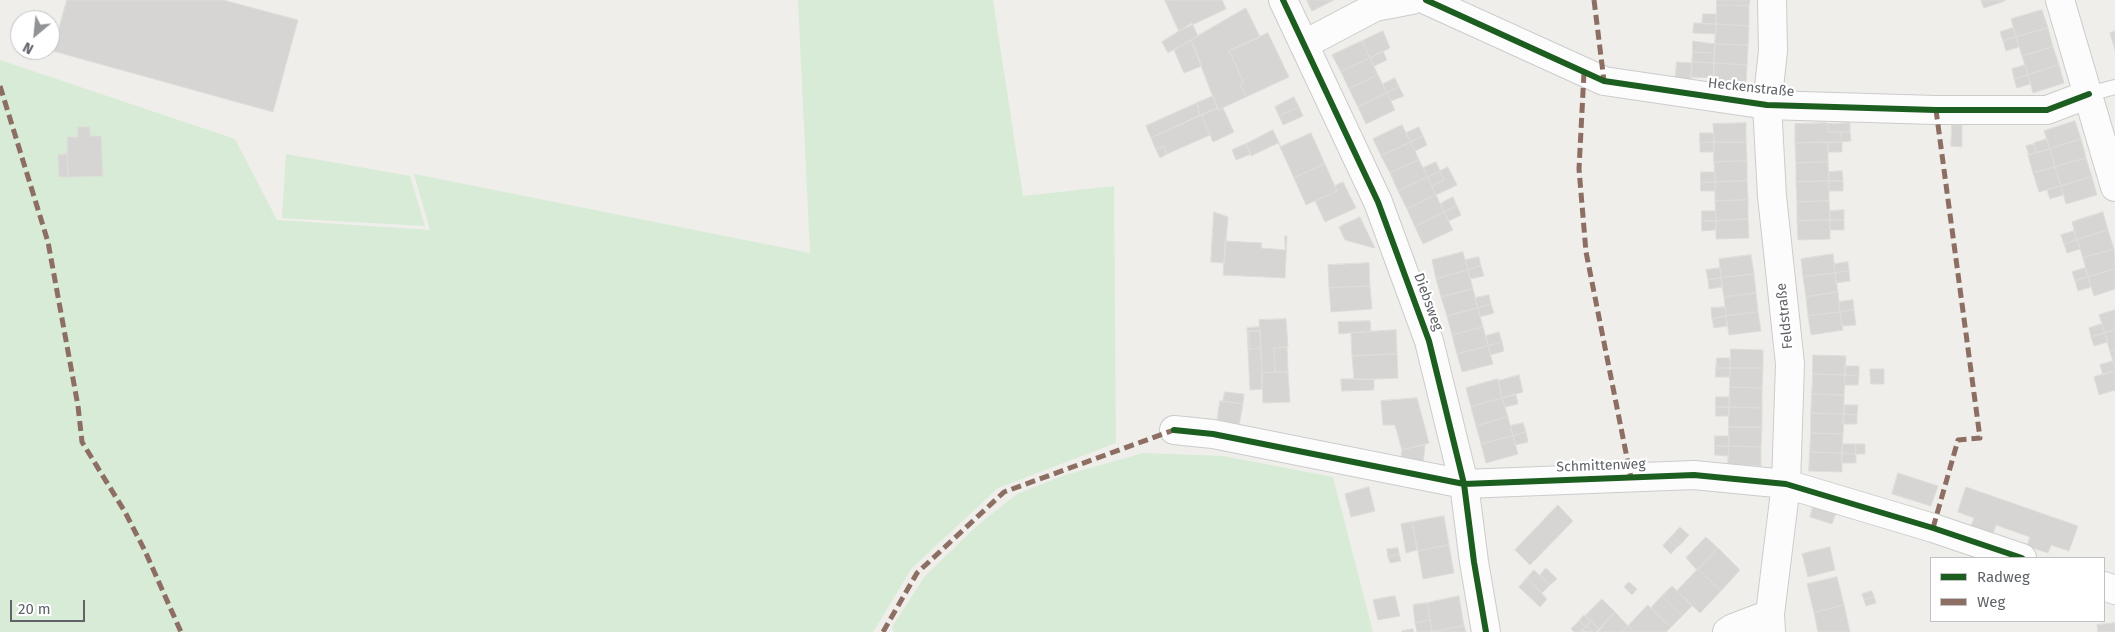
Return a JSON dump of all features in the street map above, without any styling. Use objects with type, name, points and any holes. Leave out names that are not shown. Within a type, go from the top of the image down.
[{"type":"street","name":"Diebsweg","points":[[1283,0],[1378,202],[1426,332],[1464,484],[1474,562],[1486,632]]},
{"type":"street","points":[[1304,44],[1375,7],[1412,0]]},
{"type":"street","name":"Heckenstraße","points":[[1426,0],[1604,81],[1768,105],[1936,110],[2047,110],[2089,94]]},
{"type":"street","name":"Feldstraße","points":[[1770,623],[1786,484],[1790,364],[1772,196],[1768,105],[1773,51],[1772,0]]},
{"type":"street","points":[[2060,0],[2115,187]]},
{"type":"street","name":"Schmittenweg","points":[[1174,430],[1213,434],[1464,484],[1694,475],[1786,484],[1933,528],[2019,557]]},
{"type":"street","points":[[1727,632],[1733,628],[1770,623]]},
{"type":"lane","points":[[2089,94],[2115,87]]},
{"type":"green space","points":[[798,0],[993,0],[1023,196],[1114,186],[1116,443],[998,488],[912,568],[873,632],[0,632],[0,60],[235,139],[277,220],[430,230],[414,174],[810,253]]},
{"type":"green space","points":[[286,154],[410,176],[425,226],[282,218]]},
{"type":"green space","points":[[1143,453],[1223,456],[1333,477],[1373,632],[894,632],[892,627],[925,576],[979,524],[1017,494],[1062,476]]},
{"type":"building","points":[[67,0],[223,0],[298,20],[273,112],[60,53],[60,26]]},
{"type":"building","points":[[1165,0],[1222,0],[1226,9],[1179,31]]},
{"type":"building","points":[[1307,0],[1334,0],[1312,11]]},
{"type":"building","points":[[1717,0],[1750,0],[1749,6],[1717,5]]},
{"type":"building","points":[[1981,0],[2005,0],[2005,1],[1984,8]]},
{"type":"building","points":[[1717,5],[1749,6],[1749,26],[1716,24]]},
{"type":"building","points":[[1246,8],[1260,37],[1229,51],[1244,83],[1240,84],[1246,97],[1218,110],[1191,40]]},
{"type":"building","points":[[2042,10],[2048,28],[2016,37],[2011,19]]},
{"type":"building","points":[[1703,14],[1717,14],[1716,24],[1702,24]]},
{"type":"building","points":[[1192,23],[1198,36],[1168,53],[1162,42]]},
{"type":"building","points":[[1694,23],[1716,24],[1716,34],[1693,33]]},
{"type":"building","points":[[1716,24],[1749,26],[1748,45],[1715,44]]},
{"type":"building","points":[[2013,28],[2016,37],[2003,41],[2000,32]]},
{"type":"building","points":[[2048,28],[2053,47],[2022,56],[2016,37]]},
{"type":"building","points":[[1383,31],[1390,48],[1370,58],[1362,41]]},
{"type":"building","points":[[2115,31],[2115,50],[2110,33]]},
{"type":"building","points":[[1268,33],[1289,77],[1246,97],[1240,84],[1244,83],[1229,51]]},
{"type":"building","points":[[2016,37],[2019,47],[2006,51],[2003,41]]},
{"type":"building","points":[[1191,40],[1202,66],[1184,73],[1174,50]]},
{"type":"building","points":[[1362,41],[1370,58],[1341,72],[1332,55]]},
{"type":"building","points":[[1693,41],[1715,44],[1715,53],[1693,52]]},
{"type":"building","points":[[1715,44],[1748,45],[1747,65],[1714,63]]},
{"type":"building","points":[[2053,47],[2059,65],[2028,75],[2022,56]]},
{"type":"building","points":[[1383,51],[1387,60],[1374,66],[1370,58]]},
{"type":"building","points":[[1693,52],[1715,53],[1714,63],[1692,62]]},
{"type":"building","points":[[1370,58],[1378,75],[1349,89],[1341,72]]},
{"type":"building","points":[[1677,62],[1692,63],[1691,80],[1675,80]]},
{"type":"building","points":[[1692,62],[1714,63],[1714,78],[1691,77]]},
{"type":"building","points":[[1714,63],[1747,65],[1746,83],[1714,82]]},
{"type":"building","points":[[2025,65],[2028,75],[2014,79],[2012,69]]},
{"type":"building","points":[[2059,65],[2064,83],[2033,93],[2028,75]]},
{"type":"building","points":[[1378,75],[1387,93],[1358,107],[1349,89]]},
{"type":"building","points":[[2028,75],[2030,84],[2017,88],[2014,79]]},
{"type":"building","points":[[1395,78],[1399,87],[1387,93],[1383,84]]},
{"type":"building","points":[[1399,87],[1404,96],[1391,101],[1387,93]]},
{"type":"building","points":[[1387,93],[1395,110],[1366,124],[1358,107]]},
{"type":"building","points":[[1213,96],[1218,108],[1200,115],[1197,103]]},
{"type":"building","points":[[1294,97],[1299,107],[1279,116],[1275,107]]},
{"type":"building","points":[[1197,103],[1200,115],[1151,138],[1146,126]]},
{"type":"building","points":[[1299,107],[1303,116],[1283,125],[1279,116]]},
{"type":"building","points":[[1218,108],[1218,110],[1223,108],[1234,132],[1213,142],[1202,115]]},
{"type":"building","points":[[1202,115],[1210,135],[1167,154],[1164,146],[1156,150],[1151,138]]},
{"type":"building","points":[[2075,121],[2081,139],[2050,149],[2044,131]]},
{"type":"building","points":[[1746,123],[1746,142],[1714,142],[1713,124]]},
{"type":"building","points":[[1827,123],[1828,132],[1841,132],[1842,142],[1795,143],[1795,124]]},
{"type":"building","points":[[1850,123],[1850,132],[1828,132],[1827,124]]},
{"type":"building","points":[[1402,125],[1411,142],[1381,156],[1373,139]]},
{"type":"building","points":[[1952,125],[1962,125],[1962,147],[1951,146]]},
{"type":"building","points":[[78,127],[90,127],[90,136],[101,136],[103,176],[68,177],[67,137],[78,137]]},
{"type":"building","points":[[1419,127],[1423,136],[1411,142],[1406,133]]},
{"type":"building","points":[[1273,130],[1281,147],[1278,143],[1251,156],[1246,144]]},
{"type":"building","points":[[1841,132],[1850,132],[1851,141],[1842,142]]},
{"type":"building","points":[[1311,133],[1325,164],[1294,178],[1280,147]]},
{"type":"building","points":[[1700,133],[1713,133],[1714,142],[1700,143]]},
{"type":"building","points":[[1423,136],[1427,145],[1415,151],[1411,142]]},
{"type":"building","points":[[2047,139],[2050,149],[2036,153],[2034,143]]},
{"type":"building","points":[[2081,139],[2086,158],[2055,167],[2050,149]]},
{"type":"building","points":[[1411,142],[1419,160],[1390,173],[1381,156]]},
{"type":"building","points":[[1714,142],[1714,152],[1700,152],[1700,143]]},
{"type":"building","points":[[1714,142],[1746,142],[1747,161],[1714,162]]},
{"type":"building","points":[[1828,142],[1842,142],[1842,152],[1828,152]]},
{"type":"building","points":[[1828,142],[1828,162],[1796,163],[1795,143]]},
{"type":"building","points":[[1246,144],[1251,154],[1236,160],[1232,150]]},
{"type":"building","points":[[2034,144],[2036,153],[2029,155],[2026,146]]},
{"type":"building","points":[[1164,146],[1167,154],[1160,158],[1156,150]]},
{"type":"building","points":[[2050,149],[2055,167],[2033,173],[2028,155]]},
{"type":"building","points":[[67,154],[68,177],[59,177],[58,155]]},
{"type":"building","points":[[2086,158],[2092,177],[2061,186],[2055,167]]},
{"type":"building","points":[[1419,160],[1428,177],[1398,191],[1390,173]]},
{"type":"building","points":[[1747,161],[1747,181],[1715,182],[1714,162]]},
{"type":"building","points":[[1436,162],[1440,171],[1428,177],[1423,168]]},
{"type":"building","points":[[1828,162],[1829,181],[1796,182],[1796,163]]},
{"type":"building","points":[[1325,164],[1337,191],[1306,205],[1294,178]]},
{"type":"building","points":[[1448,167],[1457,185],[1436,195],[1432,186],[1444,180],[1440,171]]},
{"type":"building","points":[[2055,167],[2061,186],[2039,192],[2033,173]]},
{"type":"building","points":[[1440,171],[1444,180],[1432,186],[1428,177]]},
{"type":"building","points":[[1842,171],[1843,181],[1829,181],[1829,172]]},
{"type":"building","points":[[1701,172],[1715,172],[1715,182],[1701,182]]},
{"type":"building","points":[[1428,177],[1436,195],[1407,209],[1398,191]]},
{"type":"building","points":[[2092,177],[2097,195],[2066,204],[2061,186]]},
{"type":"building","points":[[1747,181],[1748,200],[1715,201],[1715,182]]},
{"type":"building","points":[[1829,181],[1843,181],[1843,191],[1829,191]]},
{"type":"building","points":[[1829,181],[1829,201],[1797,202],[1796,182]]},
{"type":"building","points":[[1343,182],[1356,208],[1325,222],[1315,201],[1337,191],[1335,186]]},
{"type":"building","points":[[1701,182],[1715,182],[1715,191],[1701,191]]},
{"type":"building","points":[[2061,186],[2063,195],[2050,199],[2047,190]]},
{"type":"building","points":[[1436,195],[1444,212],[1415,227],[1407,209]]},
{"type":"building","points":[[1453,197],[1457,206],[1444,212],[1440,204]]},
{"type":"building","points":[[1748,200],[1748,219],[1716,221],[1715,201]]},
{"type":"building","points":[[1829,201],[1830,220],[1797,221],[1797,202]]},
{"type":"building","points":[[1457,206],[1461,215],[1449,221],[1444,212]]},
{"type":"building","points":[[1844,210],[1844,220],[1830,220],[1830,211]]},
{"type":"building","points":[[1702,211],[1715,211],[1716,221],[1702,221]]},
{"type":"building","points":[[1214,212],[1228,217],[1224,263],[1211,262]]},
{"type":"building","points":[[1444,212],[1453,230],[1423,244],[1415,227]]},
{"type":"building","points":[[2103,212],[2108,230],[2077,240],[2072,222]]},
{"type":"building","points":[[1360,217],[1375,248],[1345,240],[1339,227]]},
{"type":"building","points":[[1748,219],[1749,238],[1716,239],[1716,221]]},
{"type":"building","points":[[1830,220],[1844,220],[1844,230],[1830,230]]},
{"type":"building","points":[[1830,220],[1830,239],[1798,240],[1797,221]]},
{"type":"building","points":[[1702,221],[1716,221],[1716,230],[1702,231]]},
{"type":"building","points":[[2108,230],[2114,249],[2083,258],[2077,240]]},
{"type":"building","points":[[2074,231],[2077,240],[2064,244],[2061,235]]},
{"type":"building","points":[[1285,236],[1287,236],[1285,278],[1223,275],[1225,241],[1262,243],[1261,248],[1285,250]]},
{"type":"building","points":[[2077,240],[2080,249],[2067,253],[2064,244]]},
{"type":"building","points":[[2114,249],[2115,269],[2088,277],[2083,258]]},
{"type":"building","points":[[1463,252],[1468,270],[1436,279],[1432,260]]},
{"type":"building","points":[[1833,254],[1835,273],[1803,277],[1801,259]]},
{"type":"building","points":[[1751,255],[1754,274],[1721,278],[1719,259]]},
{"type":"building","points":[[1479,257],[1481,266],[1468,270],[1465,260]]},
{"type":"building","points":[[1848,262],[1849,271],[1835,273],[1834,264]]},
{"type":"building","points":[[1369,263],[1370,286],[1329,288],[1328,265]]},
{"type":"building","points":[[1481,266],[1484,276],[1470,279],[1468,270]]},
{"type":"building","points":[[1720,268],[1721,278],[1708,280],[1706,270]]},
{"type":"building","points":[[2085,268],[2088,277],[2075,281],[2072,272]]},
{"type":"building","points":[[2115,269],[2115,289],[2094,296],[2088,277]]},
{"type":"building","points":[[1468,270],[1473,289],[1441,297],[1436,279]]},
{"type":"building","points":[[1849,271],[1850,281],[1836,283],[1835,273]]},
{"type":"building","points":[[1835,273],[1838,292],[1806,297],[1803,277]]},
{"type":"building","points":[[1754,274],[1756,293],[1724,297],[1721,278]]},
{"type":"building","points":[[2088,277],[2091,287],[2078,291],[2075,281]]},
{"type":"building","points":[[1721,278],[1722,287],[1709,289],[1708,280]]},
{"type":"building","points":[[1370,286],[1372,309],[1331,312],[1329,288]]},
{"type":"building","points":[[1473,289],[1478,308],[1447,316],[1441,297]]},
{"type":"building","points":[[1838,292],[1840,312],[1808,316],[1806,297]]},
{"type":"building","points":[[1756,293],[1758,312],[1726,316],[1724,297]]},
{"type":"building","points":[[1489,295],[1491,304],[1478,308],[1475,298]]},
{"type":"building","points":[[1853,300],[1854,310],[1840,312],[1839,302]]},
{"type":"building","points":[[1491,304],[1494,313],[1480,317],[1478,308]]},
{"type":"building","points":[[1725,307],[1726,316],[1712,319],[1711,308]]},
{"type":"building","points":[[1478,308],[1483,327],[1452,335],[1447,316]]},
{"type":"building","points":[[1854,310],[1856,325],[1842,326],[1840,312]]},
{"type":"building","points":[[2115,310],[2115,330],[2105,333],[2099,315]]},
{"type":"building","points":[[1758,312],[1761,331],[1729,335],[1726,316]]},
{"type":"building","points":[[1840,312],[1843,330],[1811,335],[1808,316]]},
{"type":"building","points":[[1726,316],[1727,326],[1714,328],[1712,319]]},
{"type":"building","points":[[1286,319],[1288,347],[1274,348],[1275,372],[1262,373],[1259,320]]},
{"type":"building","points":[[1370,321],[1371,331],[1339,334],[1338,322]]},
{"type":"building","points":[[2102,324],[2105,333],[2091,337],[2089,328]]},
{"type":"building","points":[[1259,327],[1260,331],[1249,331],[1250,349],[1261,348],[1262,389],[1250,390],[1247,328]]},
{"type":"building","points":[[1483,327],[1488,346],[1457,354],[1452,335]]},
{"type":"building","points":[[1396,330],[1397,354],[1352,356],[1351,333]]},
{"type":"building","points":[[2115,330],[2115,350],[2110,352],[2105,333]]},
{"type":"building","points":[[1249,331],[1260,331],[1261,348],[1250,349]]},
{"type":"building","points":[[1499,332],[1502,342],[1488,346],[1486,336]]},
{"type":"building","points":[[2105,333],[2108,342],[2094,346],[2091,337]]},
{"type":"building","points":[[1502,342],[1504,351],[1491,355],[1488,346]]},
{"type":"building","points":[[1488,346],[1493,364],[1462,372],[1457,354]]},
{"type":"building","points":[[1287,347],[1288,372],[1275,372],[1274,348]]},
{"type":"building","points":[[1731,349],[1763,350],[1763,368],[1730,368]]},
{"type":"building","points":[[2115,350],[2115,367],[2110,352]]},
{"type":"building","points":[[1397,354],[1398,378],[1354,380],[1352,356]]},
{"type":"building","points":[[1813,355],[1846,356],[1845,375],[1813,374]]},
{"type":"building","points":[[1717,358],[1730,358],[1730,368],[1716,368]]},
{"type":"building","points":[[2113,361],[2115,371],[2103,375],[2100,365]]},
{"type":"building","points":[[1845,366],[1859,366],[1859,376],[1845,375]]},
{"type":"building","points":[[1716,368],[1730,368],[1730,377],[1716,377]]},
{"type":"building","points":[[1730,368],[1763,368],[1762,388],[1730,387]]},
{"type":"building","points":[[1870,369],[1884,369],[1884,384],[1871,384]]},
{"type":"building","points":[[2115,371],[2115,390],[2099,395],[2094,377]]},
{"type":"building","points":[[1288,372],[1290,402],[1263,403],[1262,373]]},
{"type":"building","points":[[1813,374],[1845,375],[1844,395],[1812,394]]},
{"type":"building","points":[[1519,375],[1523,392],[1502,398],[1498,381]]},
{"type":"building","points":[[1845,375],[1859,376],[1858,385],[1845,385]]},
{"type":"building","points":[[1341,379],[1374,379],[1374,390],[1342,391]]},
{"type":"building","points":[[1498,379],[1502,398],[1471,407],[1466,388]]},
{"type":"building","points":[[1730,387],[1762,388],[1762,408],[1729,407]]},
{"type":"building","points":[[1225,392],[1244,394],[1243,404],[1223,401]]},
{"type":"building","points":[[1812,394],[1844,395],[1844,414],[1811,413]]},
{"type":"building","points":[[1516,395],[1518,404],[1505,407],[1502,398]]},
{"type":"building","points":[[1716,397],[1730,397],[1729,407],[1716,407]]},
{"type":"building","points":[[1417,398],[1429,443],[1402,450],[1395,425],[1383,425],[1381,401]]},
{"type":"building","points":[[1502,398],[1508,417],[1476,426],[1471,407]]},
{"type":"building","points":[[1220,401],[1243,404],[1239,426],[1217,423]]},
{"type":"building","points":[[1844,405],[1858,405],[1857,415],[1844,414]]},
{"type":"building","points":[[1716,407],[1729,407],[1729,416],[1716,416]]},
{"type":"building","points":[[1729,407],[1762,408],[1762,427],[1729,427]]},
{"type":"building","points":[[1811,413],[1844,414],[1843,434],[1811,433]]},
{"type":"building","points":[[1844,414],[1857,415],[1857,424],[1843,424]]},
{"type":"building","points":[[1508,417],[1513,436],[1481,444],[1476,426]]},
{"type":"building","points":[[1523,423],[1526,432],[1513,436],[1510,426]]},
{"type":"building","points":[[1729,427],[1762,427],[1761,447],[1729,446]]},
{"type":"building","points":[[1526,432],[1528,442],[1515,445],[1513,436]]},
{"type":"building","points":[[1811,433],[1843,434],[1842,453],[1810,452]]},
{"type":"building","points":[[1513,436],[1518,454],[1486,463],[1481,444]]},
{"type":"building","points":[[1715,436],[1729,436],[1729,446],[1715,446]]},
{"type":"building","points":[[1843,444],[1856,444],[1856,454],[1842,453]]},
{"type":"building","points":[[1856,444],[1865,444],[1865,454],[1856,454]]},
{"type":"building","points":[[1425,445],[1423,465],[1400,464],[1402,450]]},
{"type":"building","points":[[1715,446],[1729,446],[1728,456],[1715,455]]},
{"type":"building","points":[[1729,446],[1761,447],[1761,466],[1728,464]]},
{"type":"building","points":[[1810,452],[1842,453],[1842,472],[1809,471]]},
{"type":"building","points":[[1842,453],[1856,454],[1856,463],[1842,463]]},
{"type":"building","points":[[1898,473],[1938,486],[1931,506],[1892,494]]},
{"type":"building","points":[[1369,487],[1375,511],[1351,517],[1345,494]]},
{"type":"building","points":[[1966,487],[2078,526],[2069,551],[2051,545],[2048,553],[2027,546],[2030,537],[1996,525],[1993,534],[1971,526],[1974,518],[1958,512]]},
{"type":"building","points":[[1558,505],[1573,521],[1530,565],[1515,550]]},
{"type":"building","points":[[1813,506],[1836,513],[1832,524],[1810,517]]},
{"type":"building","points":[[1444,516],[1449,545],[1418,551],[1412,522]]},
{"type":"building","points":[[1412,522],[1417,550],[1406,553],[1401,524]]},
{"type":"building","points":[[1680,527],[1689,535],[1681,544],[1672,536]]},
{"type":"building","points":[[1672,536],[1681,544],[1676,548],[1668,540]]},
{"type":"building","points":[[1706,537],[1718,548],[1697,570],[1686,558]]},
{"type":"building","points":[[1668,540],[1676,548],[1671,554],[1663,546]]},
{"type":"building","points":[[1449,545],[1454,573],[1423,579],[1418,551]]},
{"type":"building","points":[[1830,547],[1835,570],[1808,577],[1802,554]]},
{"type":"building","points":[[1398,548],[1399,554],[1388,557],[1387,549]]},
{"type":"building","points":[[1718,548],[1740,570],[1721,591],[1698,569]]},
{"type":"building","points":[[1399,554],[1401,561],[1390,563],[1388,557]]},
{"type":"building","points":[[1546,568],[1557,579],[1550,585],[1540,575]]},
{"type":"building","points":[[1698,569],[1721,591],[1700,613],[1677,591]]},
{"type":"building","points":[[1534,570],[1550,585],[1542,593],[1527,578]]},
{"type":"building","points":[[1837,577],[1844,605],[1814,613],[1807,584]]},
{"type":"building","points":[[1527,578],[1547,599],[1540,607],[1519,587]]},
{"type":"building","points":[[1629,582],[1637,589],[1632,595],[1624,587]]},
{"type":"building","points":[[1672,586],[1692,606],[1682,616],[1662,596]]},
{"type":"building","points":[[1872,591],[1874,597],[1864,600],[1862,594]]},
{"type":"building","points":[[1395,596],[1400,616],[1378,620],[1373,600]]},
{"type":"building","points":[[1459,596],[1464,626],[1432,632],[1427,603]]},
{"type":"building","points":[[1662,596],[1682,616],[1671,627],[1651,608]]},
{"type":"building","points":[[1874,597],[1876,603],[1866,606],[1864,600]]},
{"type":"building","points":[[1602,599],[1615,612],[1599,629],[1585,616]]},
{"type":"building","points":[[1427,603],[1430,620],[1415,623],[1413,605]]},
{"type":"building","points":[[1648,605],[1671,627],[1666,632],[1634,632],[1628,626]]},
{"type":"building","points":[[1844,605],[1850,632],[1818,632],[1814,613]]},
{"type":"building","points":[[1615,612],[1628,626],[1622,632],[1598,632]]},
{"type":"building","points":[[1584,615],[1591,621],[1586,627],[1579,621]]},
{"type":"building","points":[[1430,620],[1432,632],[1417,632],[1415,623]]},
{"type":"building","points":[[1579,621],[1586,627],[1581,632],[1574,632],[1571,629]]},
{"type":"building","points":[[1591,621],[1599,629],[1596,632],[1593,632],[1587,626]]},
{"type":"building","points":[[2115,623],[2115,632],[2098,632],[2097,625]]},
{"type":"building","points":[[1464,626],[1466,632],[1430,632]]},
{"type":"building","points":[[1587,626],[1593,632],[1581,631]]},
{"type":"building","points":[[1628,626],[1634,632],[1622,632]]},
{"type":"building","points":[[1413,629],[1414,632],[1402,632],[1402,631]]},
{"type":"marked path","points":[[1594,0],[1604,81]]},
{"type":"marked path","points":[[1584,73],[1579,169],[1586,252],[1631,478]]},
{"type":"marked path","points":[[0,86],[48,242],[78,406],[82,442],[125,512],[145,551],[181,632]]},
{"type":"marked path","points":[[1933,528],[1958,440],[1980,438],[1936,110]]},
{"type":"marked path","points":[[883,632],[917,573],[1004,492],[1174,430]]},
{"type":"cycle path","points":[[1283,0],[1378,202],[1429,341],[1464,484],[1474,562],[1486,632]]},
{"type":"cycle path","points":[[1426,0],[1604,81],[1767,105],[1936,110],[2047,110],[2089,94]]},
{"type":"cycle path","points":[[1174,430],[1213,434],[1464,484],[1694,475],[1786,484],[1933,528],[2019,557]]}]
